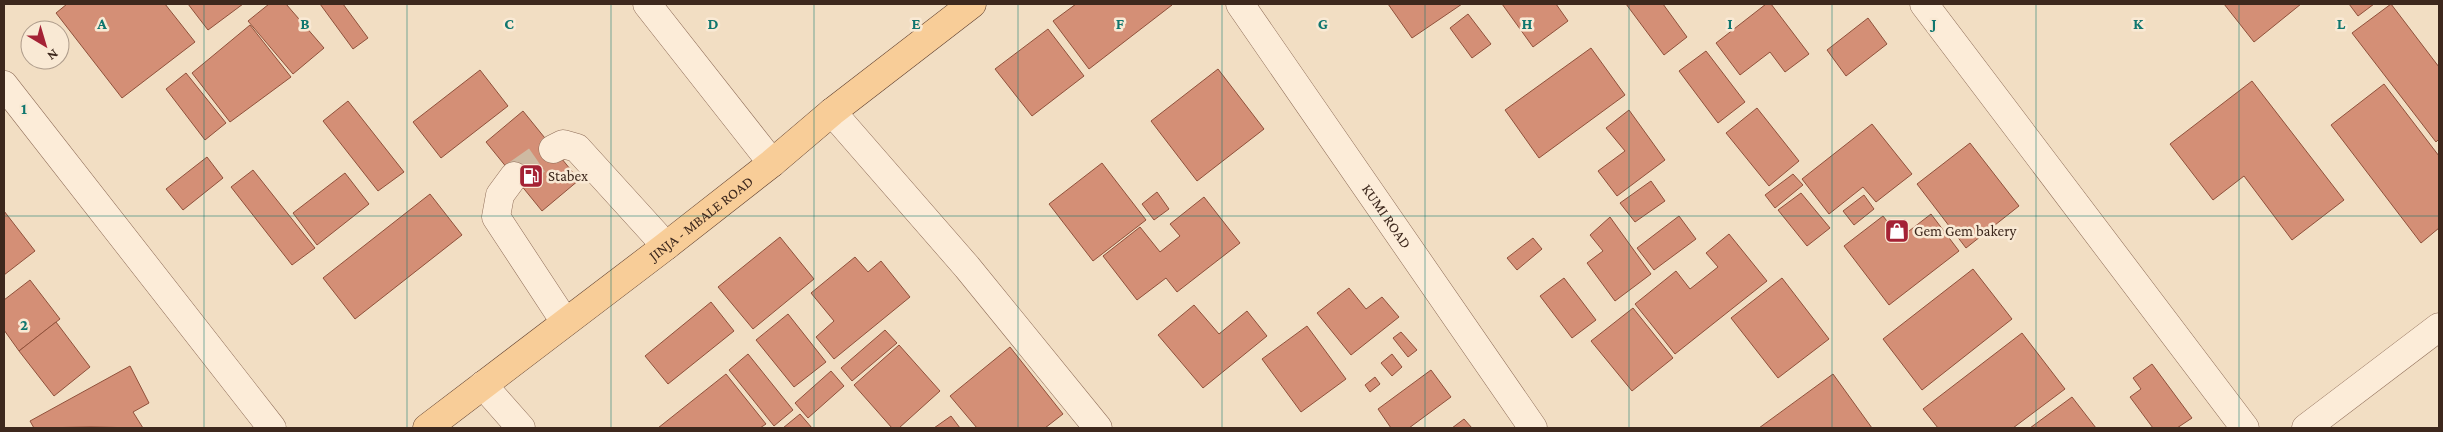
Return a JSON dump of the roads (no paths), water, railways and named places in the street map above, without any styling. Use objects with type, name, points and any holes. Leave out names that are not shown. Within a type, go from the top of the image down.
[{"type":"main road","name":"JINJA - MBALE ROAD","points":[[427,428],[666,246],[772,163],[832,112],[972,4]]},
{"type":"street","points":[[647,4],[772,163]]},
{"type":"street","name":"KUMI ROAD","points":[[1240,4],[1533,428]]},
{"type":"street","points":[[1924,4],[2244,428]]},
{"type":"street","points":[[4,85],[272,428]]},
{"type":"street","points":[[832,112],[967,267],[1098,428]]},
{"type":"street","points":[[553,149],[563,144],[577,148],[666,246]]},
{"type":"street","points":[[514,176],[500,195],[496,218],[565,322]]},
{"type":"street","points":[[2306,428],[2439,327]]},
{"type":"street","points":[[483,385],[521,428]]},
{"type":"tunnel","points":[[514,176],[553,149]]},
{"type":"place","name":"Stabex","points":[[531,176]]},
{"type":"place","name":"Gem Gem bakery","points":[[1897,231]]}]
